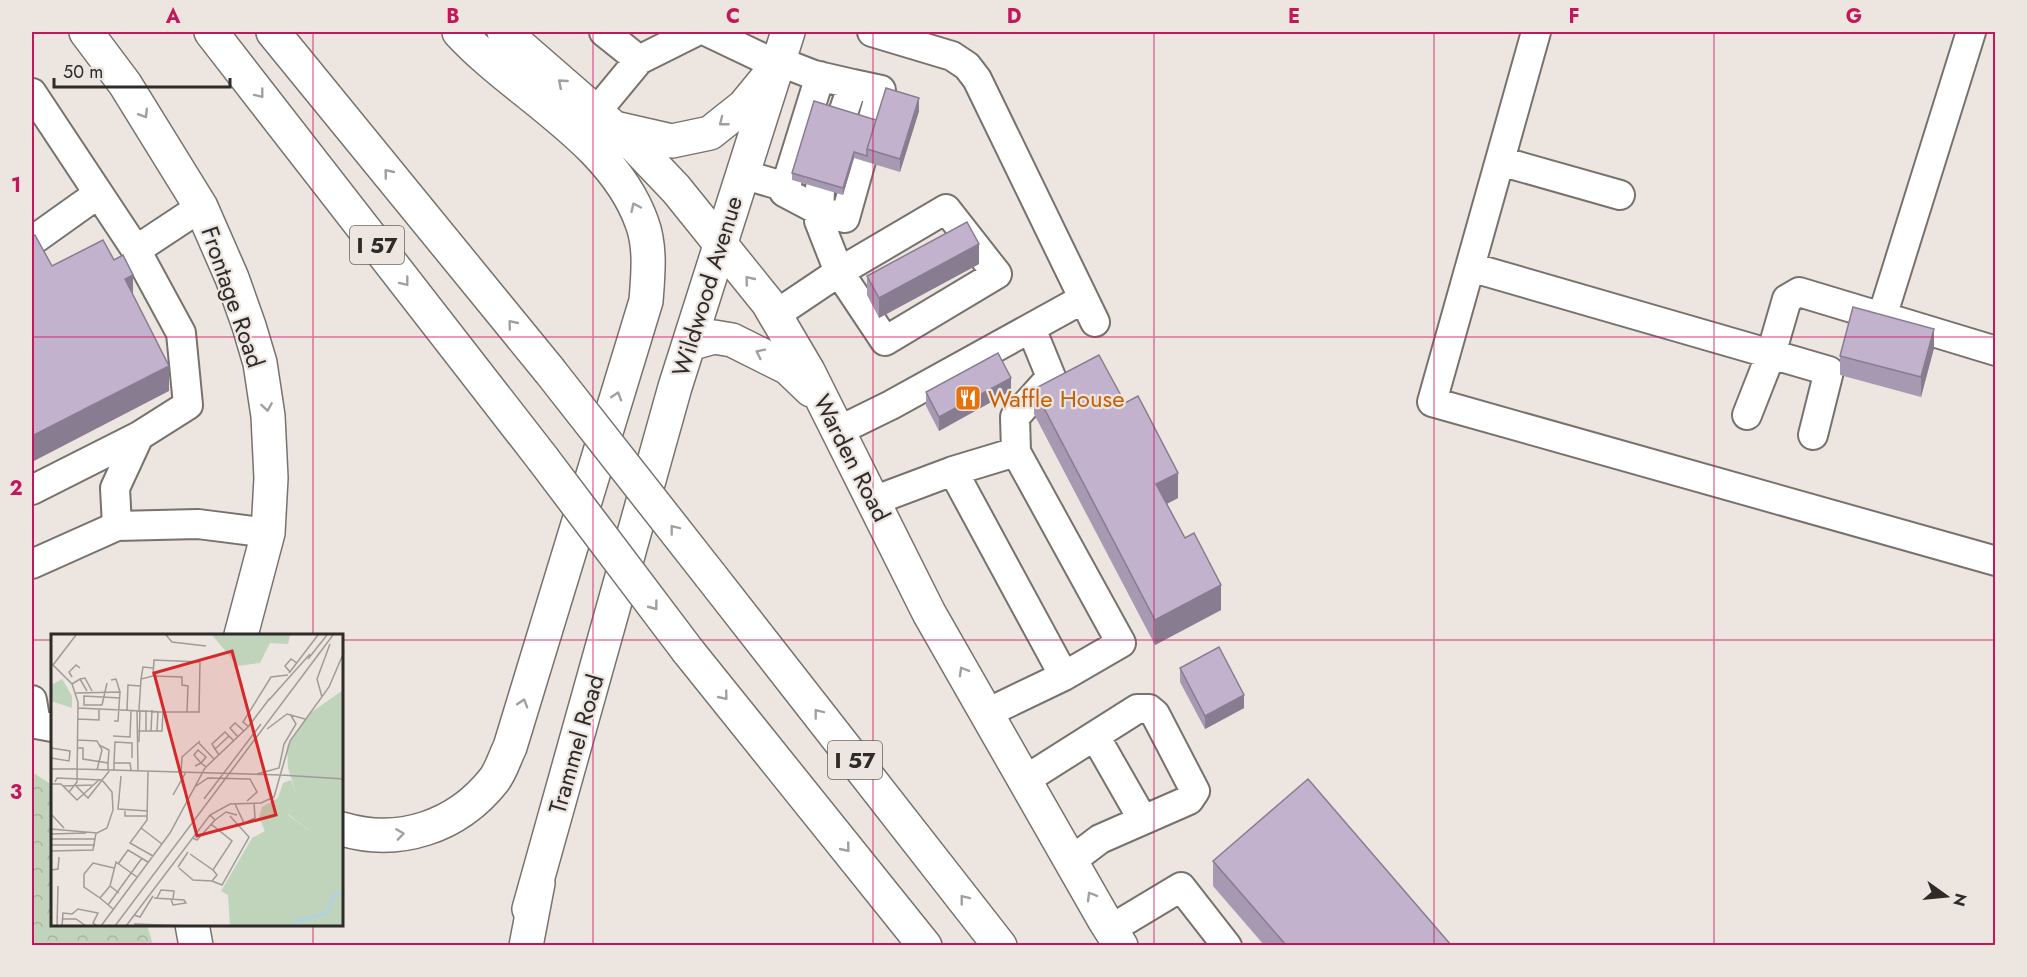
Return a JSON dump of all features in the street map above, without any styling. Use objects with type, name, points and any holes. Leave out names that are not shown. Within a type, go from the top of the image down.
[{"type":"main road","name":"Frontage Road","points":[[86,32],[125,84],[201,207],[232,278],[260,363],[268,416],[271,478],[268,533],[253,594]]},
{"type":"main road","name":"I 57","points":[[211,32],[543,459],[688,651],[916,937]]},
{"type":"main road","name":"I 57","points":[[273,32],[549,370],[1000,945]]},
{"type":"main road","points":[[344,830],[385,836],[418,832],[448,820],[473,801],[495,779],[510,747],[646,301],[648,262],[643,224],[625,186],[600,155],[459,32]]},
{"type":"main road","name":"Warden Road","points":[[510,34],[636,147],[676,189],[768,303],[808,371],[929,613],[1116,937]]},
{"type":"main road","points":[[606,120],[672,141],[710,133],[744,106],[781,53]]},
{"type":"main road","name":"Wildwood Avenue","points":[[632,541],[689,344],[781,53]]},
{"type":"main road","points":[[689,344],[714,337],[732,340],[788,368],[823,401]]},
{"type":"main road","name":"Trammel Road","points":[[518,945],[538,883],[632,541]]},
{"type":"main road","points":[[241,634],[253,594]]},
{"type":"main road","points":[[251,634],[253,594]]},
{"type":"main road","points":[[526,945],[538,883]]},
{"type":"main road","points":[[192,926],[196,945]]},
{"type":"lane","points":[[604,32],[639,60]]},
{"type":"lane","points":[[606,120],[639,60],[695,32]]},
{"type":"lane","points":[[708,32],[781,53],[820,76],[881,90],[871,125]]},
{"type":"lane","points":[[838,431],[891,405],[1031,328],[1089,310],[976,79],[967,66],[952,56],[872,32]]},
{"type":"lane","points":[[1536,32],[1432,402],[1995,561]]},
{"type":"lane","points":[[1882,317],[1971,32]]},
{"type":"lane","points":[[820,76],[784,192],[820,200],[845,218],[861,161]]},
{"type":"lane","points":[[842,116],[853,84]]},
{"type":"lane","points":[[32,93],[135,250],[181,333],[188,405],[139,436],[32,490]]},
{"type":"lane","points":[[1500,162],[1620,195]]},
{"type":"lane","points":[[742,174],[786,187]]},
{"type":"lane","points":[[32,241],[98,194]]},
{"type":"lane","points":[[775,315],[839,272],[913,244],[946,209],[997,274],[941,296],[885,341],[839,272],[819,221],[820,200]]},
{"type":"lane","points":[[135,250],[201,207]]},
{"type":"lane","points":[[1470,267],[1829,371],[1813,435]]},
{"type":"lane","points":[[1747,415],[1771,354],[1787,299],[1799,292],[1995,351]]},
{"type":"lane","points":[[987,713],[1064,676],[1121,643],[1016,452],[1015,417],[1051,377],[1031,328]]},
{"type":"lane","points":[[117,526],[115,488],[139,436]]},
{"type":"lane","points":[[873,501],[953,471],[1016,452]]},
{"type":"lane","points":[[953,471],[1064,676]]},
{"type":"lane","points":[[32,564],[117,526],[198,524],[268,533]]},
{"type":"lane","points":[[32,700],[36,724],[51,727]]},
{"type":"lane","points":[[1025,780],[1137,709],[1149,709],[1155,714],[1195,790],[1190,800],[1100,839],[1071,861]]},
{"type":"lane","points":[[1095,736],[1143,820]]},
{"type":"lane","points":[[1116,937],[1181,887],[1227,945]]},
{"type":"green space","points":[[32,772],[51,784],[51,926],[147,926],[153,945],[32,945]]},
{"type":"building","points":[[886,88],[919,98],[900,159],[867,149]]},
{"type":"building","points":[[814,101],[876,120],[867,156],[854,152],[843,188],[792,173]]},
{"type":"building","points":[[967,222],[979,244],[879,298],[867,276]]},
{"type":"building","points":[[35,235],[52,266],[103,240],[114,260],[123,255],[133,275],[125,279],[169,366],[32,436],[32,237]]},
{"type":"building","points":[[1853,307],[1934,329],[1921,377],[1840,356]]},
{"type":"building","points":[[998,353],[1011,378],[939,417],[926,392]]},
{"type":"building","points":[[1099,355],[1125,403],[1138,396],[1178,473],[1156,484],[1185,538],[1194,533],[1221,585],[1155,620],[1034,389]]},
{"type":"building","points":[[1219,647],[1244,695],[1205,716],[1180,668]]},
{"type":"building","points":[[1308,779],[1451,945],[1286,945],[1213,861]]},
{"type":"place","name":"Waffle House","points":[[968,398]]}]
